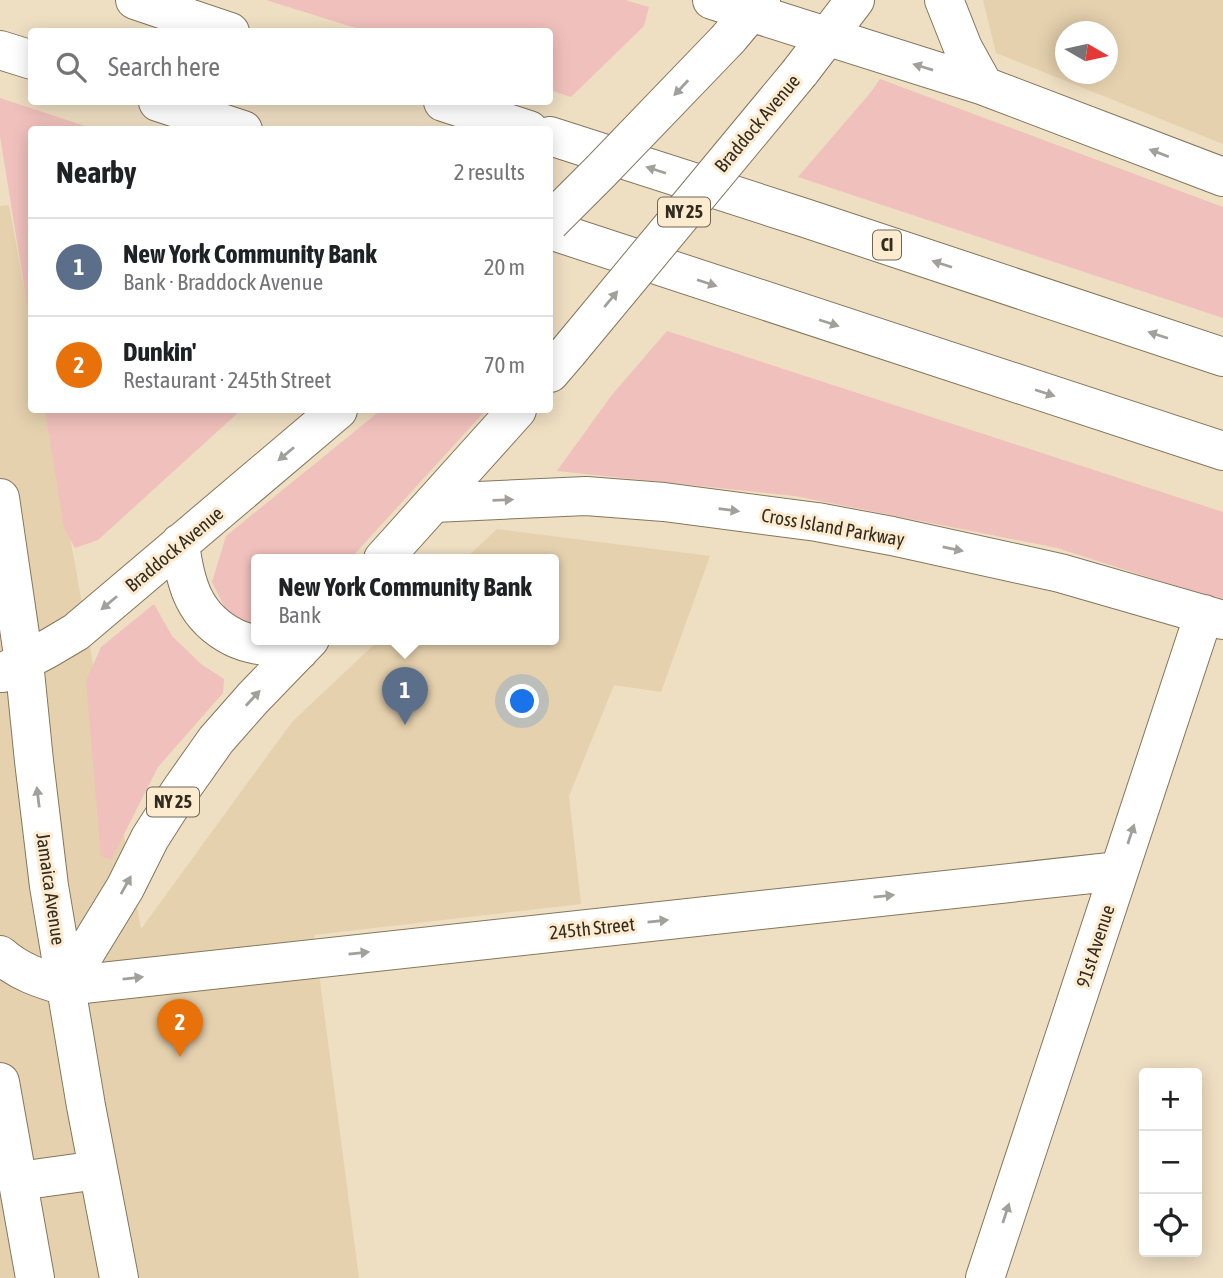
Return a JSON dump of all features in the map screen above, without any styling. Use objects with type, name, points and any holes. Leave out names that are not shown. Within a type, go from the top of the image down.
[{"type":"main road","points":[[135,0],[218,28]]},
{"type":"main road","points":[[712,0],[747,17],[828,36],[984,86],[1223,177]]},
{"type":"main road","name":"Braddock Avenue","points":[[559,362],[800,72],[855,0]]},
{"type":"main road","points":[[944,0],[964,48],[984,86]]},
{"type":"main road","points":[[553,219],[747,17]]},
{"type":"main road","points":[[0,50],[28,59]]},
{"type":"main road","points":[[167,105],[231,126]]},
{"type":"main road","points":[[452,105],[516,126]]},
{"type":"main road","name":"CI","points":[[553,137],[1223,357]]},
{"type":"main road","points":[[553,231],[1223,451]]},
{"type":"main road","name":"Braddock Avenue","points":[[12,668],[76,632],[334,413]]},
{"type":"main road","points":[[388,554],[514,413]]},
{"type":"main road","name":"Cross Island Parkway","points":[[435,503],[586,496],[664,502],[817,522],[1060,573],[1214,617]]},
{"type":"main road","name":"Jamaica Avenue","points":[[0,498],[12,668],[34,761],[65,986],[119,1278]]},
{"type":"main road","points":[[180,543],[188,588],[209,619],[236,638],[251,643]]},
{"type":"main road","name":"91st Avenue","points":[[985,1278],[1119,871],[1214,617]]},
{"type":"main road","name":"NY 25","points":[[65,986],[125,888],[150,838],[199,764],[238,715],[304,645]]},
{"type":"main road","name":"245th Street","points":[[65,986],[1119,871]]},
{"type":"main road","points":[[0,956],[29,974],[65,986]]},
{"type":"main road","points":[[0,1082],[9,1183],[34,1278]]},
{"type":"main road","points":[[9,1183],[99,1170]]},
{"type":"shaded area","points":[[266,0],[625,0],[649,7],[644,26],[571,97],[553,91],[553,28],[355,28]]},
{"type":"shaded area","points":[[983,0],[1223,0],[1223,144],[1073,84],[1118,84],[1118,21],[1055,21],[1055,77],[996,53]]},
{"type":"shaded area","points":[[880,79],[1223,207],[1223,318],[798,177]]},
{"type":"shaded area","points":[[0,98],[85,126],[28,126],[28,310],[0,136]]},
{"type":"shaded area","points":[[9,205],[28,310],[28,413],[48,413],[141,929],[292,722],[374,645],[559,645],[559,554],[470,554],[497,529],[710,556],[661,692],[614,685],[569,796],[581,904],[314,935],[359,1278],[0,1278],[0,206]]},
{"type":"shaded area","points":[[667,331],[1223,512],[1223,601],[1057,548],[795,496],[557,471],[611,396]]},
{"type":"shaded area","points":[[45,413],[238,413],[98,540],[75,548],[64,528]]},
{"type":"shaded area","points":[[377,413],[483,413],[355,554],[251,554],[251,624],[228,614],[212,582],[226,536]]},
{"type":"shaded area","points":[[154,604],[172,636],[201,664],[224,679],[223,693],[158,767],[111,860],[101,856],[86,681],[101,647]]},
{"type":"place","name":"New York Community Bank","points":[[405,725]]},
{"type":"place","name":"Dunkin'","points":[[180,1057]]}]
